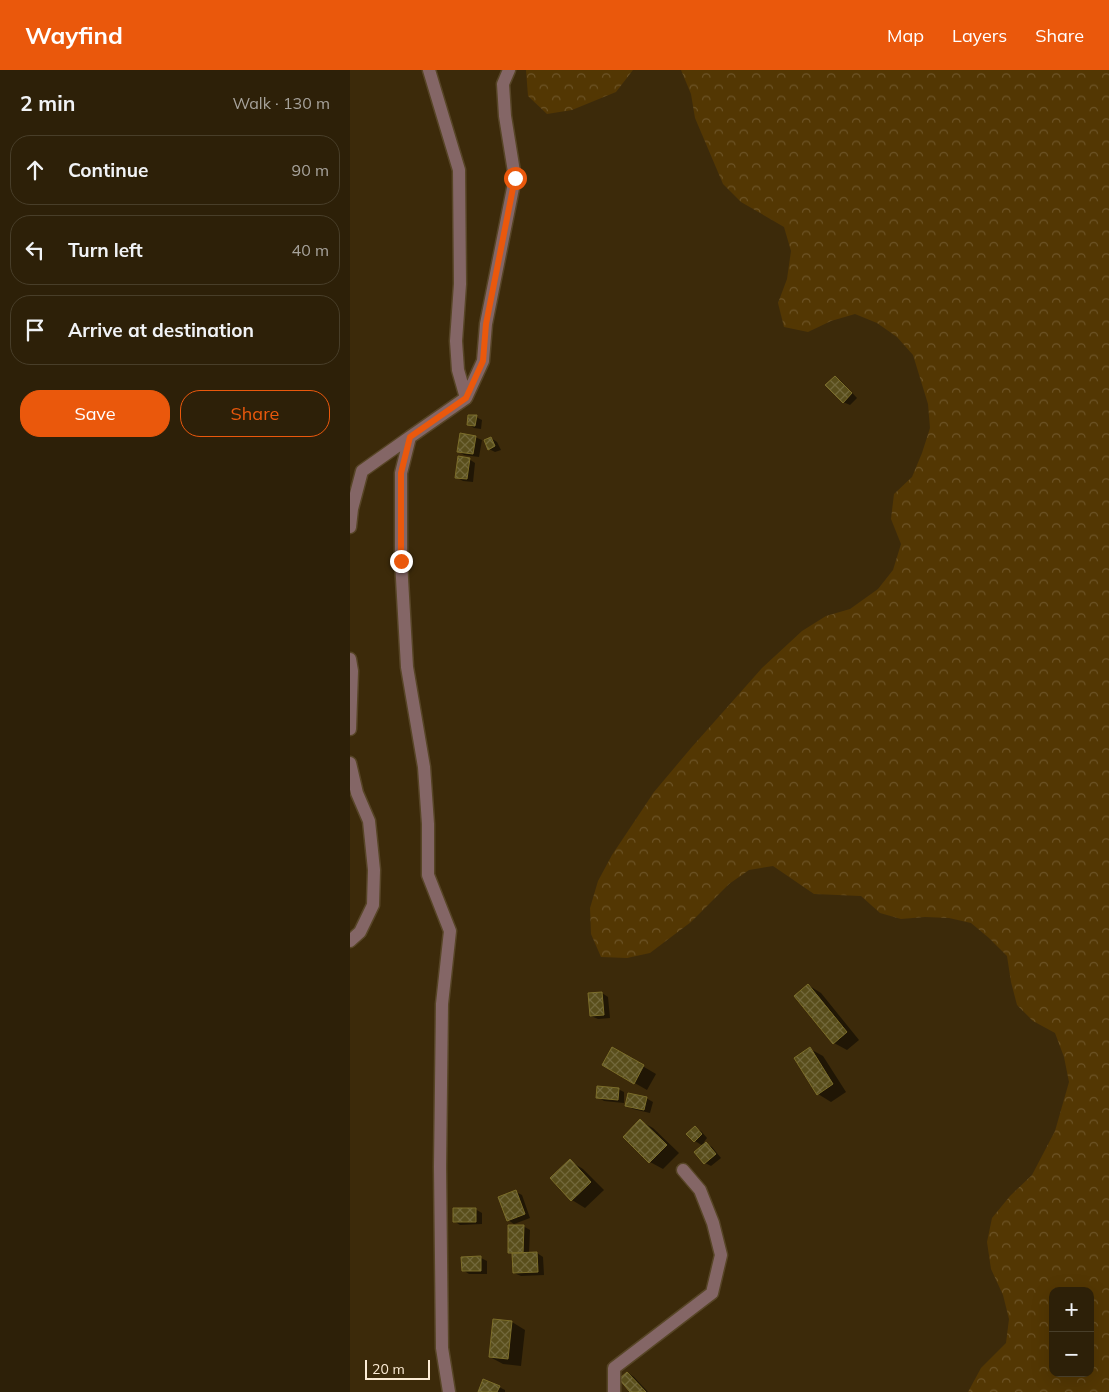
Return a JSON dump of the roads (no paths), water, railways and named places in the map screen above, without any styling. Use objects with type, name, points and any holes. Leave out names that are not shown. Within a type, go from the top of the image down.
[{"type":"street","points":[[430,70],[459,170],[460,284],[456,340],[458,370],[466,398]]},
{"type":"street","points":[[350,527],[352,509],[362,471],[466,398],[483,361],[486,324],[515,178],[505,116],[503,84],[509,70]]},
{"type":"street","points":[[410,437],[401,473],[401,561],[407,667],[424,767],[428,824],[428,875],[450,931],[442,1004],[440,1168],[442,1348],[448,1392]]},
{"type":"street","points":[[350,659],[352,671],[350,729]]},
{"type":"street","points":[[350,763],[358,793],[369,821],[374,870],[373,905],[360,932],[350,941]]},
{"type":"street","points":[[614,1392],[614,1368],[712,1293],[721,1255],[713,1223],[700,1190],[683,1170]]}]
